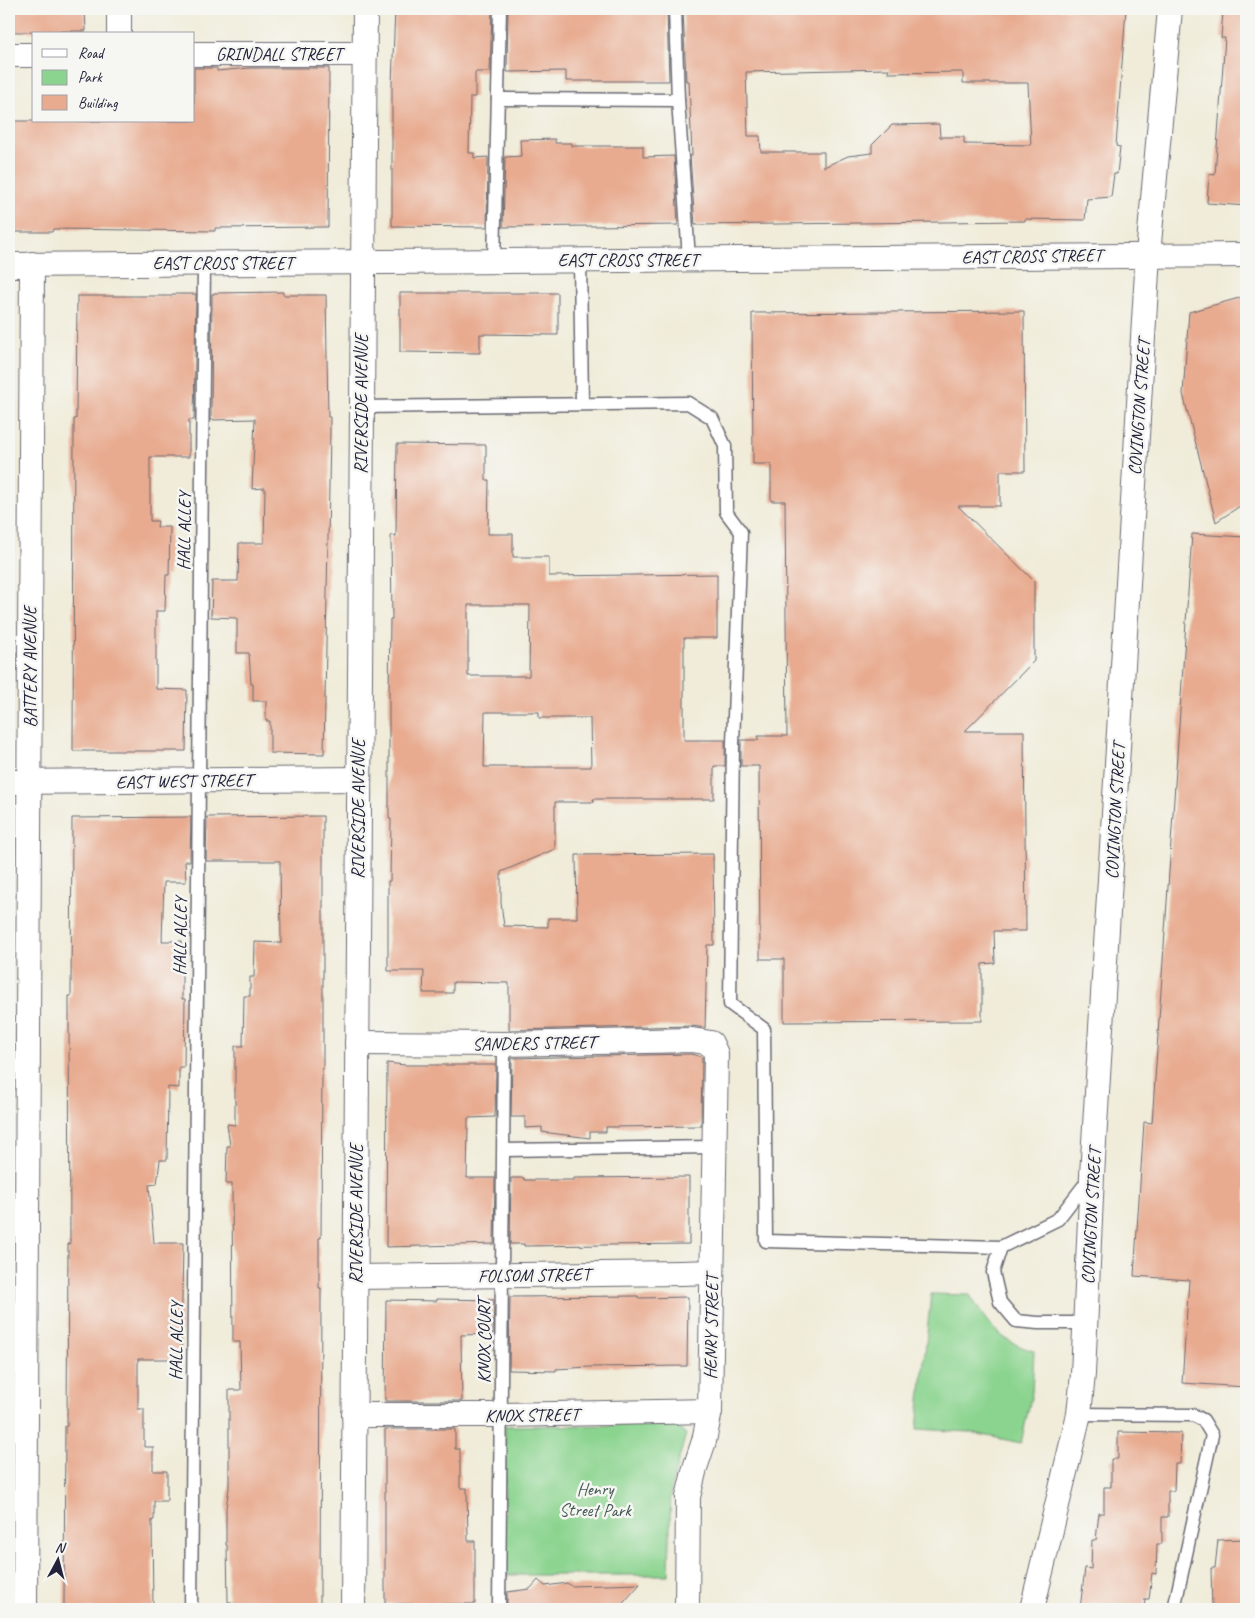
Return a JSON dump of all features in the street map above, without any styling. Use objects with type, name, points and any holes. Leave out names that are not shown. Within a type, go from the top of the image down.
[{"type":"street","points":[[119,9],[119,32]]},
{"type":"street","name":"RIVERSIDE AVENUE","points":[[353,1609],[365,9]]},
{"type":"street","name":"COVINGTON STREET","points":[[1032,1609],[1079,1414],[1087,1323],[1092,1175],[1148,255],[1170,9]]},
{"type":"street","name":"GRINDALL STREET","points":[[195,54],[364,54]]},
{"type":"street","points":[[9,56],[32,55]]},
{"type":"street","name":"EAST CROSS STREET","points":[[9,265],[1246,255]]},
{"type":"street","name":"BATTERY AVENUE","points":[[25,1609],[19,782],[32,264]]},
{"type":"street","name":"EAST WEST STREET","points":[[19,782],[359,779]]},
{"type":"street","name":"SANDERS STREET","points":[[357,1043],[504,1044],[692,1040],[711,1043]]},
{"type":"street","name":"HENRY STREET","points":[[687,1609],[688,1497],[710,1412],[716,1054],[711,1043]]},
{"type":"street","name":"FOLSOM STREET","points":[[355,1276],[502,1276],[712,1272]]},
{"type":"street","name":"KNOX STREET","points":[[354,1416],[710,1412]]},
{"type":"lane","points":[[494,261],[500,9]]},
{"type":"lane","points":[[675,9],[678,100],[689,259]]},
{"type":"lane","points":[[498,99],[678,100]]},
{"type":"lane","points":[[580,260],[582,403]]},
{"type":"lane","name":"HALL ALLEY","points":[[191,1609],[204,263]]},
{"type":"lane","points":[[361,407],[688,403],[712,418],[725,446],[726,512],[741,532],[733,743],[730,1004],[764,1028],[766,1241],[1001,1247],[1058,1219],[1092,1175]]},
{"type":"lane","name":"KNOX COURT","points":[[499,1609],[504,1044]]},
{"type":"lane","points":[[504,1150],[714,1147]]},
{"type":"lane","points":[[1001,1247],[993,1272],[1000,1302],[1016,1320],[1038,1323],[1087,1323]]},
{"type":"lane","points":[[1079,1414],[1193,1414],[1203,1420],[1212,1435],[1174,1609]]},
{"type":"green space","points":[[931,1294],[970,1295],[989,1323],[1003,1337],[1034,1351],[1032,1393],[1021,1443],[969,1432],[917,1429]]},
{"type":"green space","name":"Henry Street Park","points":[[674,1425],[686,1434],[671,1487],[669,1575],[504,1575],[505,1426]]},
{"type":"building","points":[[9,9],[85,9],[86,31],[9,32]]},
{"type":"building","points":[[395,9],[492,9],[490,72],[475,72],[475,97],[470,97],[469,153],[474,153],[474,158],[488,157],[487,227],[392,226],[392,83]]},
{"type":"building","points":[[508,9],[667,9],[669,81],[566,81],[566,71],[507,72]]},
{"type":"building","points":[[683,9],[1126,9],[1116,146],[1120,147],[1117,174],[1114,174],[1111,197],[1087,199],[1085,220],[1025,219],[1025,221],[695,225],[690,156],[692,156],[689,81],[686,81]],"holes":[[[889,69],[888,73],[963,72],[963,83],[1028,83],[1031,145],[964,144],[964,137],[940,137],[939,124],[892,125],[872,145],[872,153],[848,156],[824,167],[824,152],[761,152],[760,136],[748,136],[746,72]]]},
{"type":"building","points":[[1228,9],[1246,9],[1246,206],[1207,203],[1209,174],[1215,175],[1225,38],[1221,38],[1223,11],[1228,11]]},
{"type":"building","points":[[195,68],[217,68],[217,71],[250,68],[329,68],[328,227],[215,228],[215,231],[53,229],[52,232],[9,232],[9,121],[195,122]]},
{"type":"building","points":[[555,139],[555,143],[572,143],[572,146],[643,146],[643,157],[674,156],[678,225],[503,227],[505,157],[521,156],[520,140]]},
{"type":"building","points":[[283,292],[283,295],[326,295],[328,417],[330,417],[330,432],[324,754],[270,753],[270,721],[266,721],[266,701],[253,701],[249,653],[237,653],[237,618],[211,617],[212,581],[238,581],[239,543],[264,543],[265,488],[252,489],[255,419],[211,420],[212,294]]},
{"type":"building","points":[[400,293],[558,293],[558,335],[480,334],[480,353],[400,352]]},
{"type":"building","points":[[172,294],[196,294],[194,420],[189,420],[189,457],[150,457],[150,521],[158,521],[157,527],[170,527],[169,575],[166,575],[165,611],[156,611],[156,689],[187,690],[186,751],[73,751],[74,419],[76,419],[77,296],[172,296]]},
{"type":"building","points":[[1246,296],[1246,502],[1216,522],[1183,394],[1189,312]]},
{"type":"building","points":[[1024,311],[1025,471],[1000,471],[1000,506],[958,506],[1034,581],[1034,661],[965,731],[1024,731],[1026,931],[994,931],[995,963],[982,964],[982,1021],[784,1022],[784,959],[760,959],[759,766],[741,766],[741,740],[758,740],[758,736],[787,736],[785,501],[771,501],[771,464],[753,464],[752,313]]},
{"type":"building","points":[[397,444],[486,445],[486,480],[489,480],[488,534],[513,534],[513,557],[549,557],[549,576],[717,574],[717,638],[684,638],[684,740],[725,740],[725,766],[714,766],[714,799],[593,799],[594,802],[555,802],[555,849],[501,872],[501,903],[504,926],[548,927],[548,918],[577,918],[576,855],[713,854],[714,945],[707,945],[705,1028],[692,1026],[509,1030],[509,983],[453,982],[453,993],[423,993],[424,971],[388,971],[388,881],[390,881],[391,819],[389,819],[389,695],[390,619],[392,619],[391,535],[396,536]],"holes":[[[468,605],[530,605],[529,676],[468,676]],[[485,712],[539,712],[539,718],[590,718],[591,767],[484,767]]]},
{"type":"building","points":[[1192,534],[1246,537],[1246,1387],[1182,1383],[1189,1280],[1134,1276],[1144,1122],[1152,1123]]},
{"type":"building","points":[[323,816],[323,1069],[321,1238],[319,1238],[319,1288],[321,1288],[320,1606],[318,1606],[318,1609],[231,1609],[231,1602],[228,1602],[226,1545],[226,1508],[229,1488],[229,1390],[241,1390],[240,1342],[233,1342],[232,1184],[226,1184],[227,1146],[230,1146],[227,1124],[235,1125],[235,1046],[243,1046],[244,996],[250,996],[250,977],[254,977],[255,942],[281,943],[280,861],[206,861],[207,817]]},
{"type":"building","points":[[191,817],[190,861],[185,861],[186,882],[164,882],[162,941],[182,941],[182,999],[185,999],[184,1067],[179,1067],[179,1088],[168,1087],[167,1160],[160,1160],[157,1184],[149,1185],[154,1243],[183,1243],[181,1359],[138,1359],[138,1409],[144,1409],[144,1447],[153,1447],[153,1471],[167,1471],[167,1501],[154,1501],[154,1520],[152,1520],[153,1609],[64,1609],[65,1426],[67,1426],[68,1244],[70,1244],[69,996],[71,996],[72,818]]},
{"type":"building","points":[[691,1054],[702,1057],[701,1126],[606,1127],[606,1132],[590,1132],[590,1138],[542,1132],[542,1127],[525,1128],[525,1117],[511,1117],[512,1058]]},
{"type":"building","points":[[387,1063],[405,1065],[496,1065],[495,1117],[468,1118],[467,1178],[495,1178],[494,1244],[386,1247]]},
{"type":"building","points":[[689,1177],[689,1244],[524,1246],[524,1244],[510,1244],[511,1178],[524,1178],[524,1180],[574,1180],[574,1178]]},
{"type":"building","points":[[638,1296],[638,1298],[688,1297],[687,1366],[589,1367],[556,1369],[556,1371],[509,1370],[510,1297]]},
{"type":"building","points":[[437,1299],[494,1300],[493,1334],[461,1335],[462,1401],[385,1401],[386,1300],[437,1301]]},
{"type":"building","points":[[385,1429],[455,1429],[455,1449],[460,1449],[460,1488],[467,1488],[468,1541],[475,1541],[475,1604],[385,1604]]},
{"type":"building","points":[[1118,1432],[1181,1433],[1180,1464],[1175,1464],[1174,1491],[1168,1491],[1168,1517],[1162,1517],[1162,1544],[1157,1544],[1156,1574],[1152,1573],[1149,1599],[1145,1599],[1144,1609],[1080,1609],[1085,1568],[1091,1569],[1092,1540],[1096,1540],[1099,1513],[1104,1513],[1104,1487],[1111,1487],[1111,1459],[1118,1459]]},
{"type":"building","points":[[1246,1539],[1246,1609],[1212,1609],[1211,1568],[1215,1568],[1218,1540]]},
{"type":"building","points":[[538,1580],[545,1586],[567,1583],[571,1586],[640,1584],[618,1609],[507,1609],[507,1592],[530,1589]]}]
